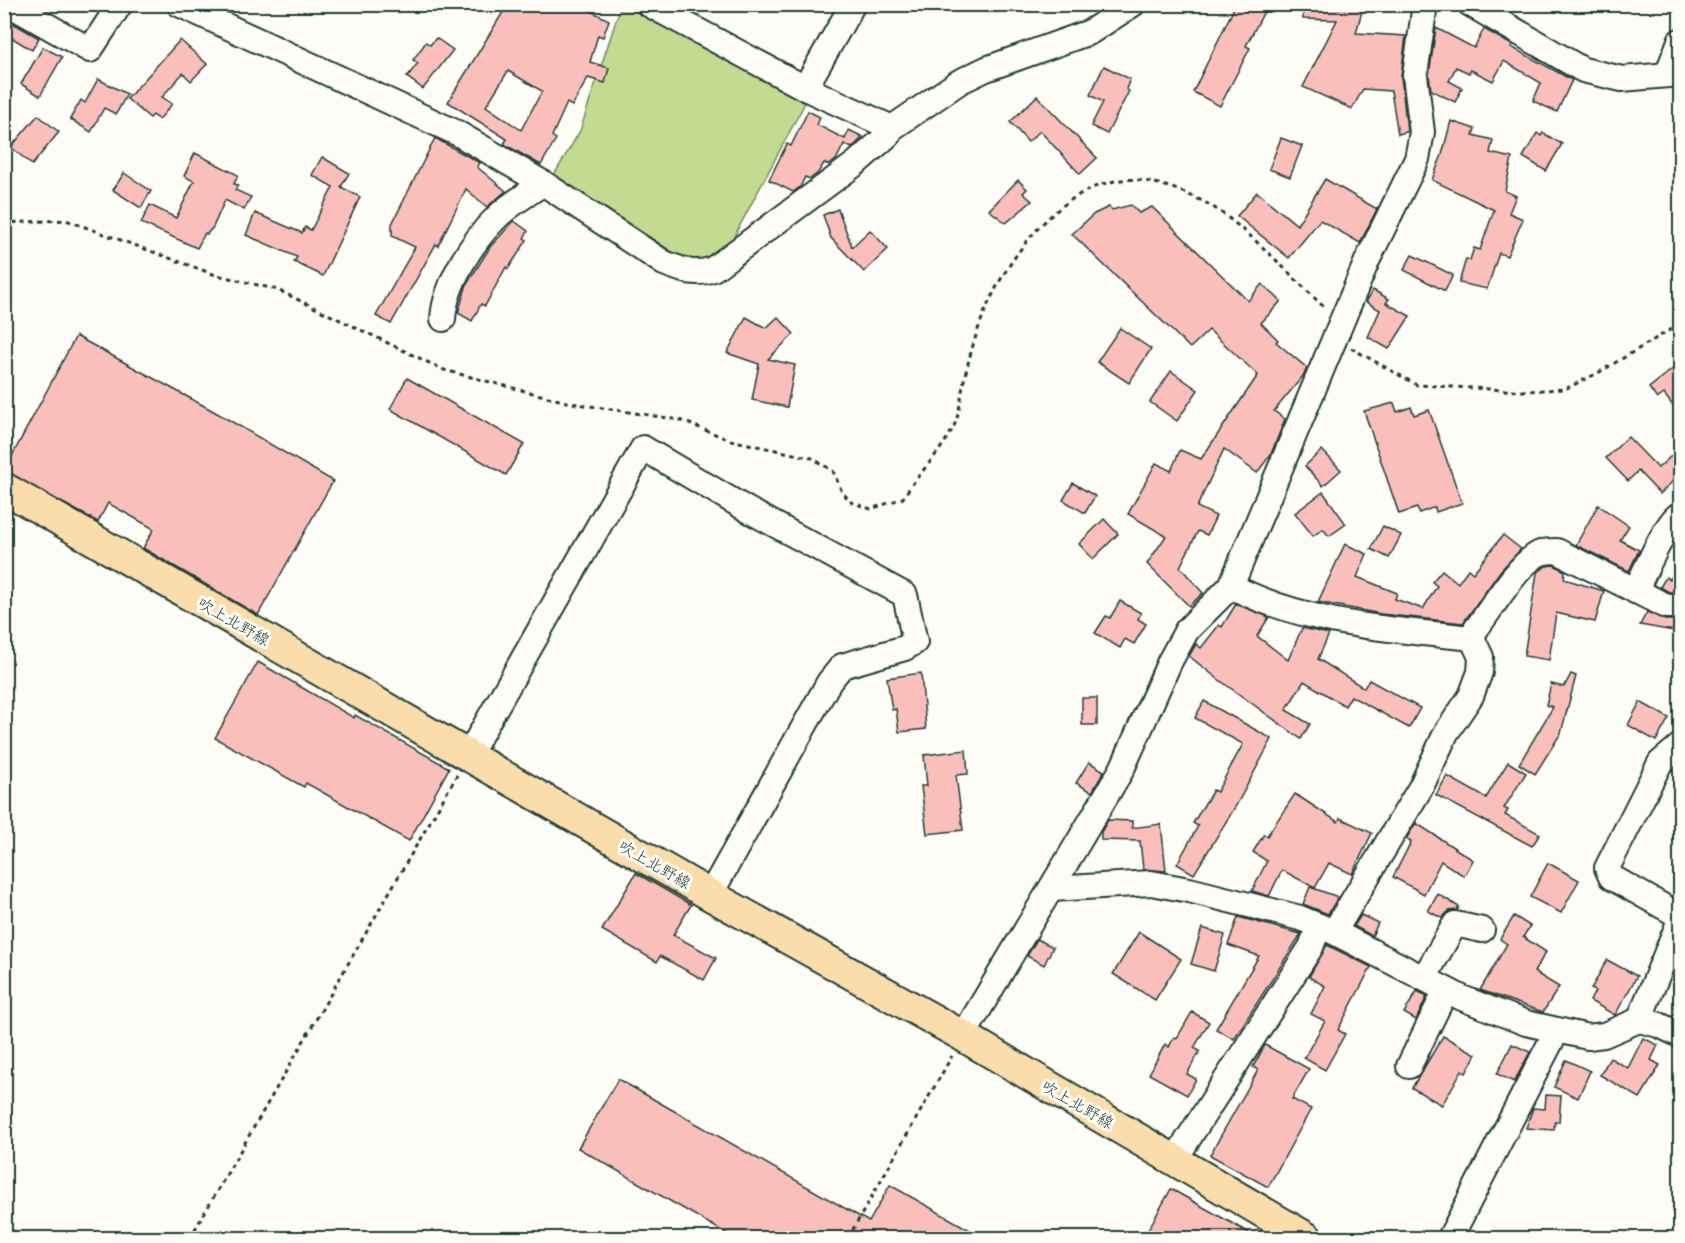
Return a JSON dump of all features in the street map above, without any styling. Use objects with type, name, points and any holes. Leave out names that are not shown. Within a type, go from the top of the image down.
[{"type":"main road","name":"吹上北野線","points":[[4,488],[710,895],[963,1036],[1307,1239]]},
{"type":"street","points":[[9,4],[90,50],[120,4]]},
{"type":"street","points":[[179,4],[423,116],[543,183],[664,262],[686,272],[701,274],[713,269],[855,164],[888,135],[892,128],[959,82],[986,69],[1090,32],[1133,4]]},
{"type":"street","points":[[648,4],[805,88],[892,128]]},
{"type":"street","points":[[805,88],[853,4]]},
{"type":"street","points":[[963,1036],[1122,769],[1170,661],[1187,630],[1231,586],[1367,261],[1417,159],[1422,132],[1415,75],[1425,4]]},
{"type":"street","points":[[1470,4],[1583,69],[1622,79],[1673,74],[1680,41]]},
{"type":"street","points":[[443,320],[444,302],[476,242],[498,216],[543,183]]},
{"type":"street","points":[[468,756],[643,448],[748,510],[905,595],[915,642],[905,648],[842,666],[830,682],[710,895]]},
{"type":"street","points":[[1635,591],[1667,531],[1676,516],[1680,514]]},
{"type":"street","points":[[1174,1161],[1311,947],[1327,929],[1421,787],[1446,733],[1471,696],[1480,672],[1481,657],[1472,638],[1476,628],[1534,556],[1544,551],[1557,551],[1666,606],[1680,606]]},
{"type":"street","points":[[1231,586],[1285,609],[1349,625],[1472,638]]},
{"type":"street","points":[[1639,1020],[1680,918],[1611,877],[1607,868],[1660,763],[1680,746]]},
{"type":"street","points":[[1052,889],[1151,883],[1189,890],[1265,909],[1327,929],[1446,990],[1512,1018],[1588,1037],[1604,1035],[1639,1020],[1659,1025],[1680,1035]]},
{"type":"street","points":[[1424,978],[1455,924],[1482,930]]},
{"type":"street","points":[[1409,1065],[1446,990]]},
{"type":"street","points":[[1450,1239],[1557,1030]]},
{"type":"path","points":[[4,223],[66,220],[213,273],[278,290],[444,370],[571,403],[680,420],[730,440],[812,458],[833,471],[842,492],[851,502],[871,509],[903,498],[916,476],[941,449],[955,426],[971,347],[993,294],[1018,254],[1054,212],[1085,191],[1122,180],[1171,186],[1218,211],[1353,349],[1417,385],[1523,391],[1565,389],[1599,374],[1680,324]]},
{"type":"path","points":[[190,1239],[468,756]]},
{"type":"path","points":[[848,1239],[963,1036]]},
{"type":"path","points":[[4,1227],[28,1239]]},
{"type":"green space","points":[[621,5],[633,5],[807,99],[728,248],[697,264],[680,257],[554,175],[580,131]]},
{"type":"building","points":[[508,4],[577,4],[609,20],[603,37],[598,35],[590,62],[609,68],[605,83],[588,78],[572,106],[567,103],[552,136],[556,139],[541,165],[504,144],[507,139],[448,102]],"holes":[[[508,71],[542,91],[521,130],[486,106]]]},
{"type":"building","points":[[1236,4],[1268,4],[1246,46],[1250,48],[1220,106],[1193,92]]},
{"type":"building","points":[[1303,4],[1353,4],[1363,7],[1356,33],[1406,36],[1401,76],[1407,132],[1398,134],[1391,91],[1363,89],[1352,109],[1303,87],[1337,20],[1303,19]]},
{"type":"building","points":[[4,18],[39,38],[32,50],[4,33]]},
{"type":"building","points":[[1436,28],[1474,48],[1484,29],[1512,45],[1511,47],[1572,80],[1557,112],[1533,101],[1541,83],[1504,61],[1493,81],[1471,70],[1469,73],[1456,67],[1449,81],[1462,88],[1455,102],[1431,90],[1429,75]]},
{"type":"building","points":[[436,38],[453,50],[423,89],[407,77],[418,63],[413,60],[426,42],[430,45]]},
{"type":"building","points":[[180,40],[207,64],[191,81],[183,73],[162,97],[172,104],[159,120],[153,115],[150,118],[127,99]]},
{"type":"building","points":[[43,47],[62,57],[40,96],[21,84]]},
{"type":"building","points":[[1104,66],[1130,79],[1126,89],[1129,91],[1107,134],[1091,126],[1103,102],[1090,95]]},
{"type":"building","points":[[98,79],[127,94],[116,114],[104,108],[91,132],[70,119],[81,100],[85,103]]},
{"type":"building","points":[[1037,96],[1097,158],[1080,174],[1040,131],[1028,142],[1010,122]]},
{"type":"building","points":[[808,111],[820,117],[817,125],[845,139],[849,130],[863,137],[852,148],[844,144],[836,160],[829,165],[824,163],[818,173],[810,179],[805,177],[800,187],[793,192],[769,180],[787,144],[791,146]]},
{"type":"building","points":[[38,115],[59,132],[32,165],[11,147]]},
{"type":"building","points":[[1451,121],[1475,129],[1473,135],[1493,140],[1490,153],[1512,158],[1505,191],[1516,196],[1509,213],[1523,219],[1507,256],[1499,253],[1487,289],[1459,283],[1466,259],[1470,260],[1474,248],[1480,250],[1494,210],[1432,180],[1442,155]]},
{"type":"building","points":[[1537,133],[1541,136],[1543,133],[1562,144],[1546,171],[1523,157]]},
{"type":"building","points":[[435,138],[480,163],[477,167],[506,191],[487,207],[466,189],[438,246],[436,244],[391,324],[376,316],[415,247],[392,236],[392,224]]},
{"type":"building","points":[[1281,138],[1302,146],[1290,177],[1269,169]]},
{"type":"building","points":[[195,153],[238,175],[234,184],[238,185],[235,190],[251,197],[244,210],[225,200],[213,227],[207,234],[205,233],[197,248],[141,223],[150,205],[176,218],[194,181],[184,176]]},
{"type":"building","points":[[322,157],[349,173],[341,187],[360,197],[323,276],[294,262],[297,257],[246,235],[255,213],[302,233],[305,227],[311,230],[333,187],[312,175]]},
{"type":"building","points":[[124,173],[151,191],[141,208],[113,190]]},
{"type":"building","points":[[1325,179],[1377,209],[1360,243],[1320,220],[1289,258],[1237,216],[1257,192],[1297,225]]},
{"type":"building","points":[[1018,180],[1027,189],[1023,193],[1032,201],[1006,223],[989,210]]},
{"type":"building","points":[[1131,205],[1139,213],[1152,207],[1248,301],[1262,284],[1281,301],[1261,323],[1278,340],[1276,342],[1307,368],[1274,411],[1285,419],[1271,454],[1257,473],[1224,449],[1197,507],[1216,516],[1207,535],[1198,531],[1180,567],[1203,593],[1189,606],[1147,564],[1166,536],[1128,514],[1156,463],[1171,471],[1180,450],[1201,459],[1258,375],[1209,330],[1190,348],[1072,234],[1094,214],[1109,207],[1112,210]]},
{"type":"building","points":[[838,209],[852,247],[870,230],[888,249],[864,272],[831,238],[823,215]]},
{"type":"building","points":[[514,221],[528,231],[524,238],[527,240],[508,269],[506,267],[485,306],[481,304],[472,321],[458,313],[467,284],[490,247]]},
{"type":"building","points":[[1412,255],[1453,275],[1445,291],[1404,270]]},
{"type":"building","points":[[1373,290],[1389,299],[1386,303],[1410,316],[1389,349],[1368,337],[1380,310],[1366,302]]},
{"type":"building","points":[[746,317],[766,328],[778,317],[794,334],[768,359],[795,365],[787,407],[752,400],[759,364],[727,353]]},
{"type":"building","points":[[1120,328],[1151,349],[1129,383],[1097,362]]},
{"type":"building","points":[[76,336],[217,413],[333,481],[258,615],[143,548],[154,529],[108,503],[98,522],[4,471]]},
{"type":"building","points":[[1680,363],[1680,415],[1664,394],[1657,399],[1649,388]]},
{"type":"building","points":[[1171,371],[1198,390],[1177,421],[1150,402]]},
{"type":"building","points":[[407,378],[524,444],[506,475],[390,409]]},
{"type":"building","points":[[1394,403],[1397,412],[1411,407],[1414,415],[1429,410],[1462,503],[1436,512],[1435,507],[1419,513],[1417,508],[1399,514],[1364,411]]},
{"type":"building","points":[[1628,437],[1658,468],[1680,448],[1680,474],[1660,494],[1638,471],[1628,481],[1606,458]]},
{"type":"building","points":[[1322,450],[1341,470],[1323,486],[1305,466]]},
{"type":"building","points":[[1073,483],[1095,496],[1085,513],[1063,500]]},
{"type":"building","points":[[1323,492],[1346,524],[1329,536],[1323,529],[1313,536],[1295,513]]},
{"type":"building","points":[[1598,505],[1629,526],[1620,540],[1639,550],[1629,571],[1576,545]]},
{"type":"building","points":[[1104,519],[1118,534],[1093,559],[1079,544]]},
{"type":"building","points":[[1383,526],[1401,535],[1389,558],[1371,549]]},
{"type":"building","points":[[1503,535],[1521,549],[1501,570],[1463,623],[1381,614],[1318,602],[1345,544],[1367,554],[1357,577],[1397,593],[1395,599],[1423,609],[1437,586],[1432,582],[1442,570],[1458,583],[1468,569],[1473,573]]},
{"type":"building","points":[[1680,560],[1680,592],[1669,592],[1660,587],[1666,577],[1670,580]]},
{"type":"building","points":[[1554,565],[1565,571],[1564,579],[1604,591],[1595,622],[1556,613],[1549,660],[1524,656],[1537,573],[1546,566]]},
{"type":"building","points":[[1120,601],[1141,613],[1138,619],[1146,624],[1134,644],[1125,639],[1120,648],[1095,633],[1106,616],[1110,618]]},
{"type":"building","points":[[1236,604],[1269,617],[1257,636],[1288,660],[1302,628],[1329,634],[1318,659],[1364,688],[1369,680],[1420,708],[1409,728],[1351,696],[1345,706],[1304,681],[1286,710],[1310,724],[1301,739],[1189,656],[1196,644],[1201,648],[1219,625],[1222,627]]},
{"type":"building","points":[[1647,612],[1665,620],[1680,620],[1680,632],[1640,625]]},
{"type":"building","points":[[258,662],[354,718],[355,715],[449,768],[409,841],[306,783],[304,787],[215,738]]},
{"type":"building","points":[[921,673],[926,729],[899,732],[896,709],[892,710],[887,678]]},
{"type":"building","points":[[1571,674],[1576,676],[1561,733],[1535,774],[1519,764],[1553,707],[1546,705],[1551,684],[1564,687]]},
{"type":"building","points":[[1082,698],[1097,698],[1097,725],[1082,725]]},
{"type":"building","points":[[1204,701],[1272,739],[1237,804],[1194,874],[1177,864],[1198,826],[1193,823],[1213,790],[1217,792],[1243,744],[1195,718]]},
{"type":"building","points":[[1640,702],[1669,718],[1656,741],[1628,725]]},
{"type":"building","points":[[966,750],[968,774],[956,775],[963,830],[927,834],[921,786],[927,786],[924,755]]},
{"type":"building","points":[[1089,762],[1104,771],[1092,792],[1076,783]]},
{"type":"building","points":[[1508,762],[1526,773],[1504,808],[1508,810],[1505,815],[1540,834],[1532,846],[1436,795],[1447,776],[1486,798]]},
{"type":"building","points":[[1295,794],[1338,822],[1340,818],[1372,833],[1352,874],[1329,863],[1315,888],[1282,870],[1269,896],[1252,891],[1267,861],[1253,852],[1264,834],[1267,836]]},
{"type":"building","points":[[1108,820],[1132,821],[1132,828],[1161,824],[1166,871],[1143,869],[1140,841],[1101,840],[1101,832]]},
{"type":"building","points":[[1416,823],[1473,860],[1464,876],[1441,861],[1424,894],[1393,877],[1411,842],[1406,839]]},
{"type":"building","points":[[1548,863],[1579,880],[1561,913],[1530,897]]},
{"type":"building","points":[[636,873],[691,905],[673,935],[716,958],[704,980],[660,956],[657,962],[602,930]]},
{"type":"building","points":[[1310,887],[1338,897],[1328,914],[1303,904]]},
{"type":"building","points":[[1438,894],[1459,907],[1457,910],[1449,911],[1442,918],[1428,911]]},
{"type":"building","points":[[1361,915],[1378,923],[1372,936],[1354,926]]},
{"type":"building","points":[[1514,916],[1530,926],[1523,937],[1546,952],[1534,972],[1559,987],[1543,1012],[1480,990],[1507,944],[1500,939]]},
{"type":"building","points":[[1238,917],[1301,934],[1234,1039],[1216,1029],[1259,956],[1228,945]]},
{"type":"building","points":[[1202,928],[1225,935],[1214,971],[1191,964]]},
{"type":"building","points":[[1139,932],[1181,959],[1155,1000],[1113,974]]},
{"type":"building","points":[[1037,939],[1053,947],[1044,965],[1027,956]]},
{"type":"building","points":[[1327,945],[1371,967],[1338,1030],[1345,1034],[1325,1070],[1304,1058],[1325,1021],[1311,1014],[1325,986],[1309,977]]},
{"type":"building","points":[[1607,960],[1637,976],[1615,1015],[1590,1001],[1595,991],[1591,989]]},
{"type":"building","points":[[1417,991],[1427,996],[1416,1020],[1404,1013]]},
{"type":"building","points":[[1192,1012],[1209,1022],[1194,1048],[1200,1051],[1187,1074],[1196,1079],[1187,1095],[1149,1074],[1165,1044],[1169,1047],[1174,1037],[1177,1038]]},
{"type":"building","points":[[1443,1036],[1476,1054],[1466,1073],[1462,1070],[1442,1105],[1412,1088]]},
{"type":"building","points":[[1643,1038],[1658,1045],[1651,1060],[1660,1065],[1640,1098],[1600,1075],[1610,1058],[1628,1068]]},
{"type":"building","points":[[1512,1044],[1530,1052],[1514,1082],[1497,1074]]},
{"type":"building","points":[[1265,1045],[1309,1069],[1292,1099],[1311,1109],[1268,1187],[1210,1155],[1258,1070],[1253,1067]]},
{"type":"building","points":[[1566,1060],[1590,1071],[1578,1098],[1554,1087]]},
{"type":"building","points":[[618,1079],[869,1222],[890,1185],[986,1239],[736,1239],[578,1148]]},
{"type":"building","points":[[1546,1095],[1561,1096],[1559,1122],[1555,1122],[1554,1130],[1526,1128],[1533,1108],[1545,1109]]},
{"type":"building","points":[[1171,1189],[1260,1239],[1143,1239]]}]
